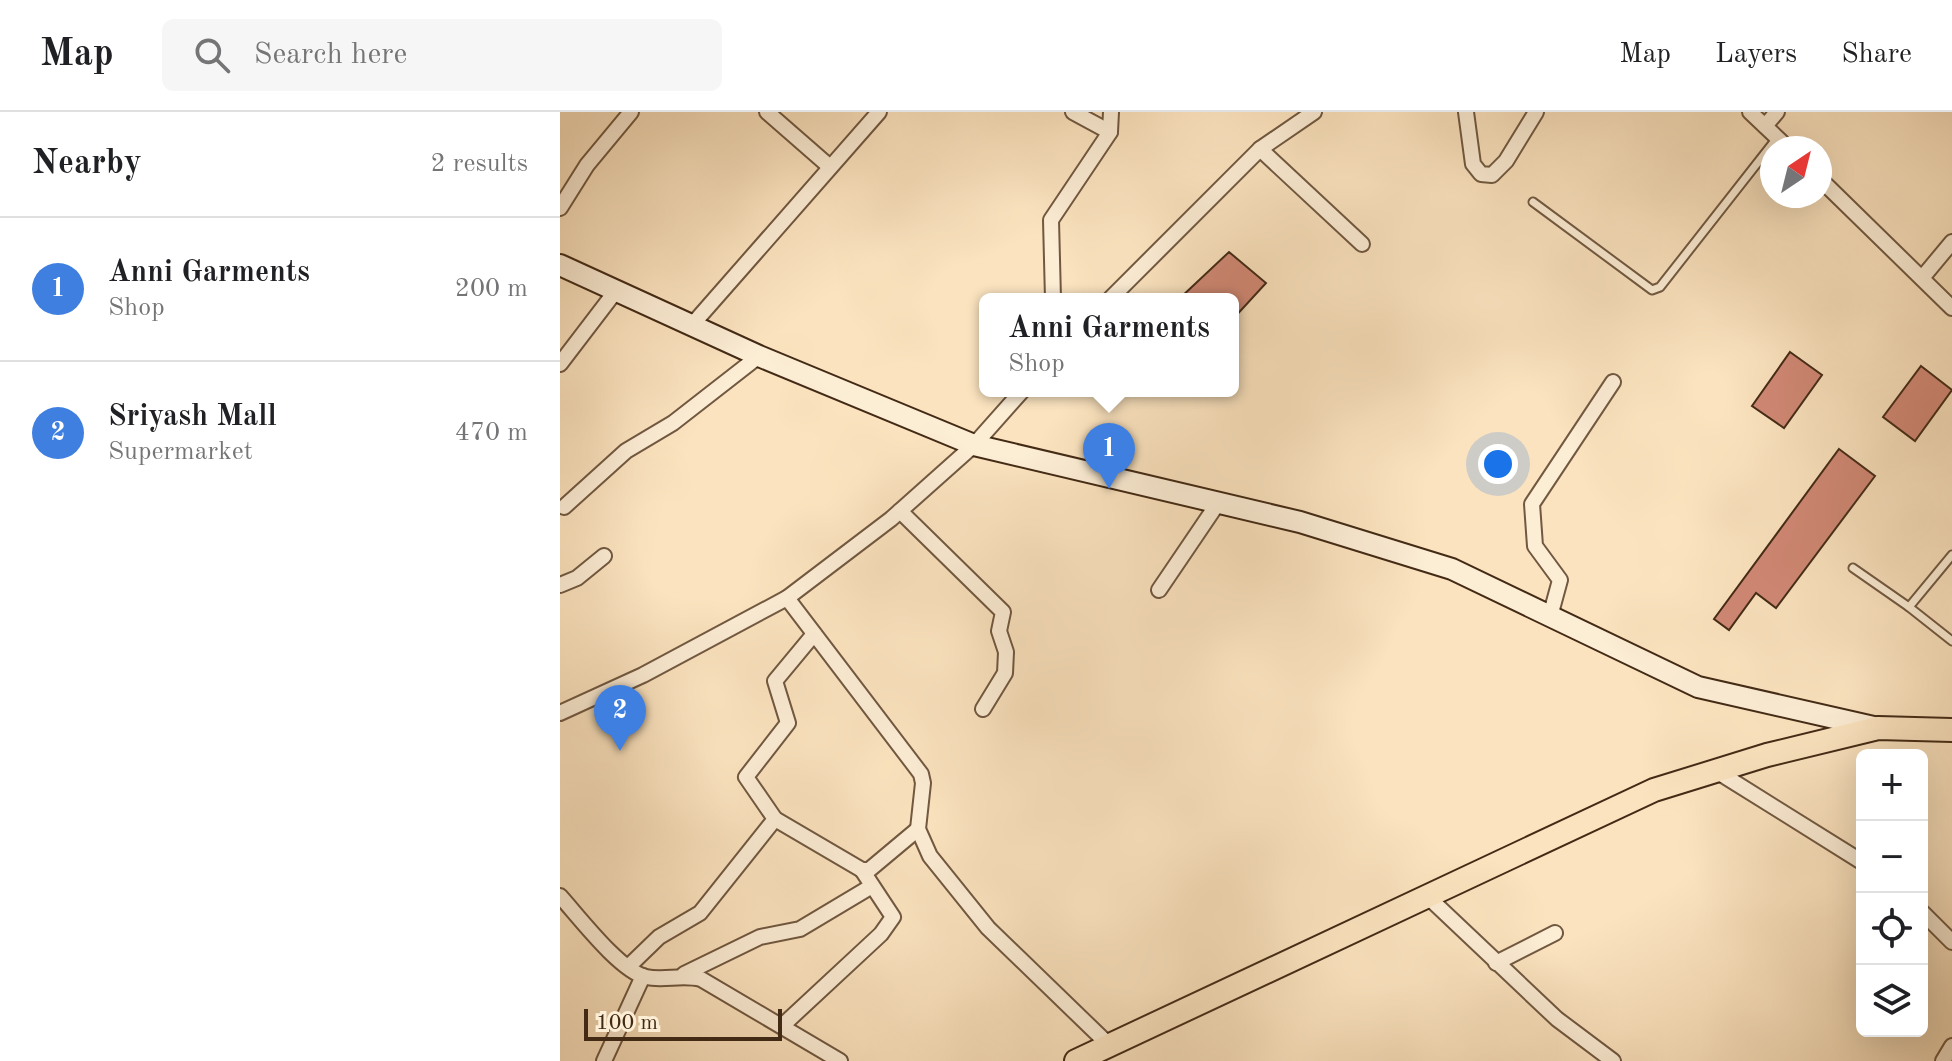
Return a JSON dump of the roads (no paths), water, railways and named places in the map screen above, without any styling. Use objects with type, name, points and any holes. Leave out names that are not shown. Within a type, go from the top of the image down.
[{"type":"main road","points":[[560,265],[759,356],[974,445],[1300,522],[1452,569],[1551,613],[1698,687],[1878,728],[1952,730]]},
{"type":"main road","points":[[1093,1055],[1654,790],[1767,755],[1878,728]]},
{"type":"street","points":[[560,208],[587,165],[631,112]]},
{"type":"street","points":[[767,112],[830,167]]},
{"type":"street","points":[[1073,112],[1110,132]]},
{"type":"street","points":[[1053,293],[1051,220],[1110,132],[1111,112]]},
{"type":"street","points":[[1116,293],[1260,149],[1314,112]]},
{"type":"street","points":[[1466,112],[1473,164],[1481,174],[1492,175],[1506,161],[1536,112]]},
{"type":"street","points":[[1750,112],[1775,136]]},
{"type":"street","points":[[1765,126],[1777,112]]},
{"type":"street","points":[[692,325],[877,113]]},
{"type":"street","points":[[1260,149],[1362,244]]},
{"type":"street","points":[[1832,191],[1952,308]]},
{"type":"street","points":[[1922,278],[1952,242]]},
{"type":"street","points":[[560,364],[615,292]]},
{"type":"street","points":[[564,507],[626,451],[673,423],[759,356]]},
{"type":"street","points":[[1551,613],[1560,580],[1535,546],[1532,504],[1613,382]]},
{"type":"street","points":[[560,713],[643,675],[787,598],[900,511],[974,445],[1017,397]]},
{"type":"street","points":[[1159,590],[1218,503]]},
{"type":"street","points":[[900,511],[1003,612],[999,631],[1006,652],[1005,673],[983,709]]},
{"type":"street","points":[[560,585],[577,578],[604,556]]},
{"type":"street","points":[[787,598],[921,774],[923,783],[918,829],[930,856],[1093,1055]]},
{"type":"street","points":[[782,1026],[881,934],[893,917],[862,870],[775,819],[746,777],[788,723],[775,681],[814,634]]},
{"type":"street","points":[[1718,772],[1856,858]]},
{"type":"street","points":[[628,967],[659,937],[700,913],[775,819]]},
{"type":"street","points":[[862,870],[869,870],[918,829]]},
{"type":"street","points":[[684,974],[760,937],[800,929],[872,886]]},
{"type":"street","points":[[560,896],[628,967],[643,976],[684,974],[711,984],[840,1061]]},
{"type":"street","points":[[1427,896],[1557,1019],[1613,1061]]},
{"type":"street","points":[[1928,918],[1952,942]]},
{"type":"street","points":[[1496,963],[1555,933]]},
{"type":"street","points":[[604,1061],[643,976]]},
{"type":"street","points":[[1943,1061],[1952,1046]]},
{"type":"lane","points":[[1533,202],[1652,290],[1660,287],[1760,169]]},
{"type":"lane","points":[[1909,607],[1952,555]]},
{"type":"lane","points":[[1853,568],[1952,641]]},
{"type":"place","name":"Anni Garments","points":[[1109,489]]},
{"type":"place","name":"Sriyash Mall","points":[[620,751]]}]
